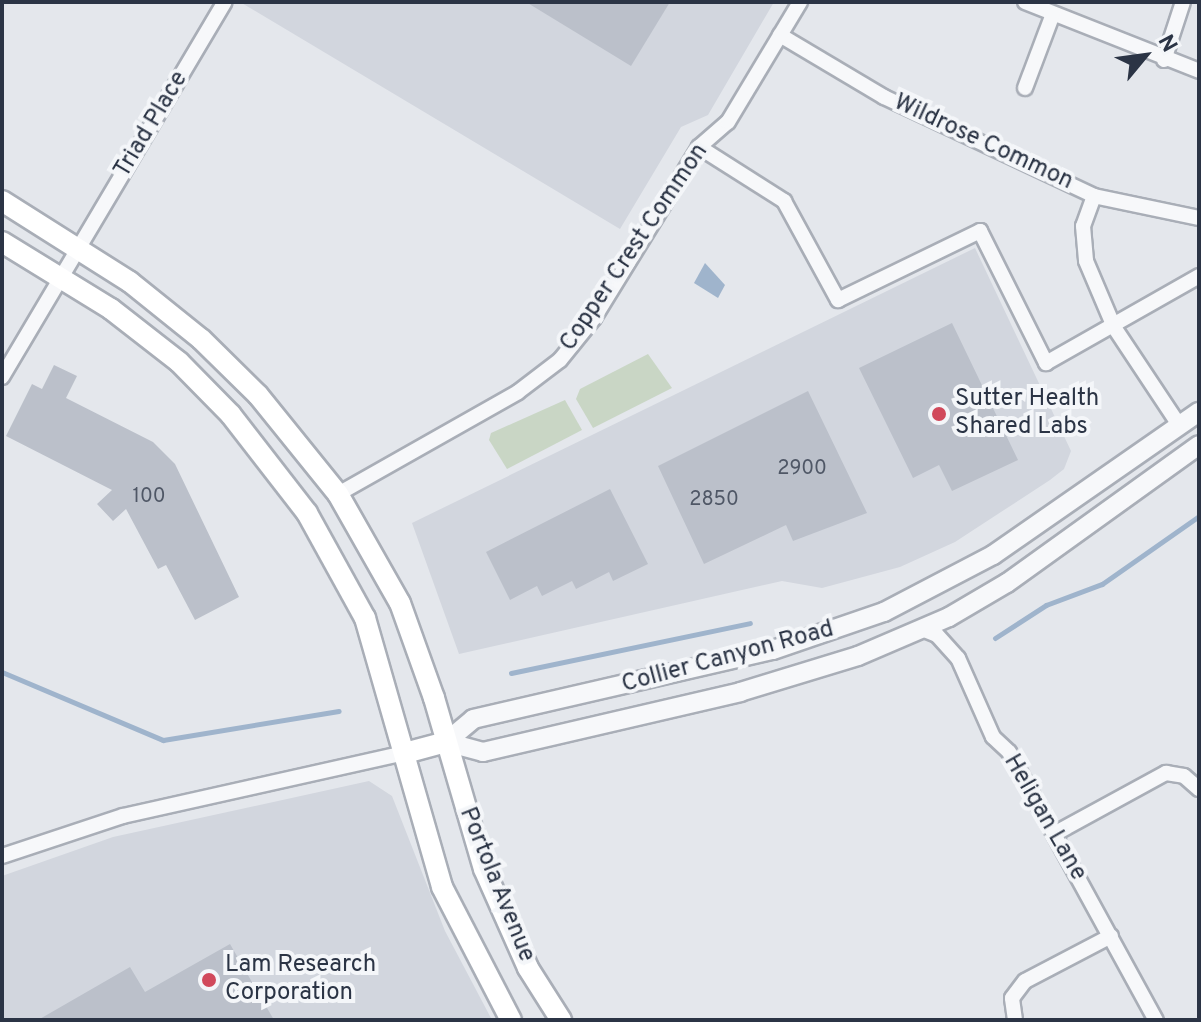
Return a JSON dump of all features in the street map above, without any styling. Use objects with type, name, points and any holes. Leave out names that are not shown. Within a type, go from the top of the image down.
[{"type":"main road","name":"Portola Avenue","points":[[2,201],[79,249],[201,339],[258,395],[338,494],[400,603],[484,869],[528,968],[561,1020]]},
{"type":"main road","name":"Portola Avenue","points":[[2,242],[62,279],[187,370],[241,426],[307,513],[365,618],[442,887],[511,1020]]},
{"type":"main road","name":"Collier Canyon Road","points":[[405,753],[446,742]]},
{"type":"street","name":"Triad Place","points":[[2,377],[225,2]]},
{"type":"street","name":"Copper Crest Common","points":[[338,494],[518,392],[560,360],[594,318],[699,147],[728,122],[800,2]]},
{"type":"street","points":[[1025,2],[1164,60],[1199,71]]},
{"type":"street","points":[[1164,60],[1183,2]]},
{"type":"street","points":[[1025,88],[1053,14]]},
{"type":"street","name":"Wildrose Common","points":[[780,35],[884,97],[1094,196],[1199,218]]},
{"type":"street","points":[[699,147],[784,201],[838,300],[980,231],[1046,363],[1199,276]]},
{"type":"street","points":[[1094,196],[1083,226],[1086,261],[1114,327],[1179,425],[1198,447]]},
{"type":"street","name":"Collier Canyon Road","points":[[446,742],[473,719],[773,650],[884,612],[993,555],[1199,412]]},
{"type":"street","name":"Collier Canyon Road","points":[[446,742],[483,752],[710,699],[821,669],[922,629],[1019,576],[1198,447]]},
{"type":"street","name":"Heligan Lane","points":[[922,629],[950,646],[993,737],[1009,752],[1156,1020]]},
{"type":"street","name":"Collier Canyon Road","points":[[2,856],[123,816],[405,753]]},
{"type":"street","points":[[1054,834],[1166,773],[1184,776],[1199,789]]},
{"type":"street","points":[[1015,1020],[1012,998],[1025,981],[1111,936]]},
{"type":"shaded area","points":[[240,2],[774,2],[708,115],[681,127],[620,229]]},
{"type":"shaded area","points":[[975,248],[1071,451],[1064,469],[955,542],[900,567],[822,588],[782,581],[459,654],[412,523]]},
{"type":"shaded area","points":[[369,781],[392,796],[445,931],[492,1020],[2,1020],[2,876],[113,837]]},
{"type":"green space","points":[[648,354],[672,388],[593,428],[576,399],[580,389]]},
{"type":"green space","points":[[565,400],[582,430],[507,469],[489,440],[491,433]]},
{"type":"water","points":[[705,263],[725,285],[718,298],[694,283]]},
{"type":"building","points":[[526,2],[670,2],[631,66]]},
{"type":"building","name":"Sutter Health Shared Labs","points":[[952,323],[1018,460],[952,491],[939,465],[913,478],[859,368]]},
{"type":"building","points":[[54,365],[77,376],[66,398],[153,442],[175,464],[239,597],[195,620],[166,565],[158,569],[126,509],[113,521],[97,504],[112,490],[6,436],[32,384],[42,389]]},
{"type":"building","points":[[808,391],[867,513],[793,541],[786,525],[704,564],[658,466]]},
{"type":"building","points":[[610,489],[648,564],[613,581],[609,572],[576,589],[572,581],[542,596],[537,586],[510,600],[486,552]]},
{"type":"building","name":"Lam Research Corporation","points":[[230,944],[274,1020],[38,1020],[130,967],[145,992]]},
{"type":"waterway","points":[[995,638],[1046,605],[1102,584],[1199,516]]},
{"type":"waterway","points":[[511,673],[750,623]]},
{"type":"waterway","points":[[2,672],[163,740],[339,711]]},
{"type":"place","name":"Sutter Health Shared Labs","points":[[939,414]]},
{"type":"place","name":"Lam Research Corporation","points":[[209,980]]}]
